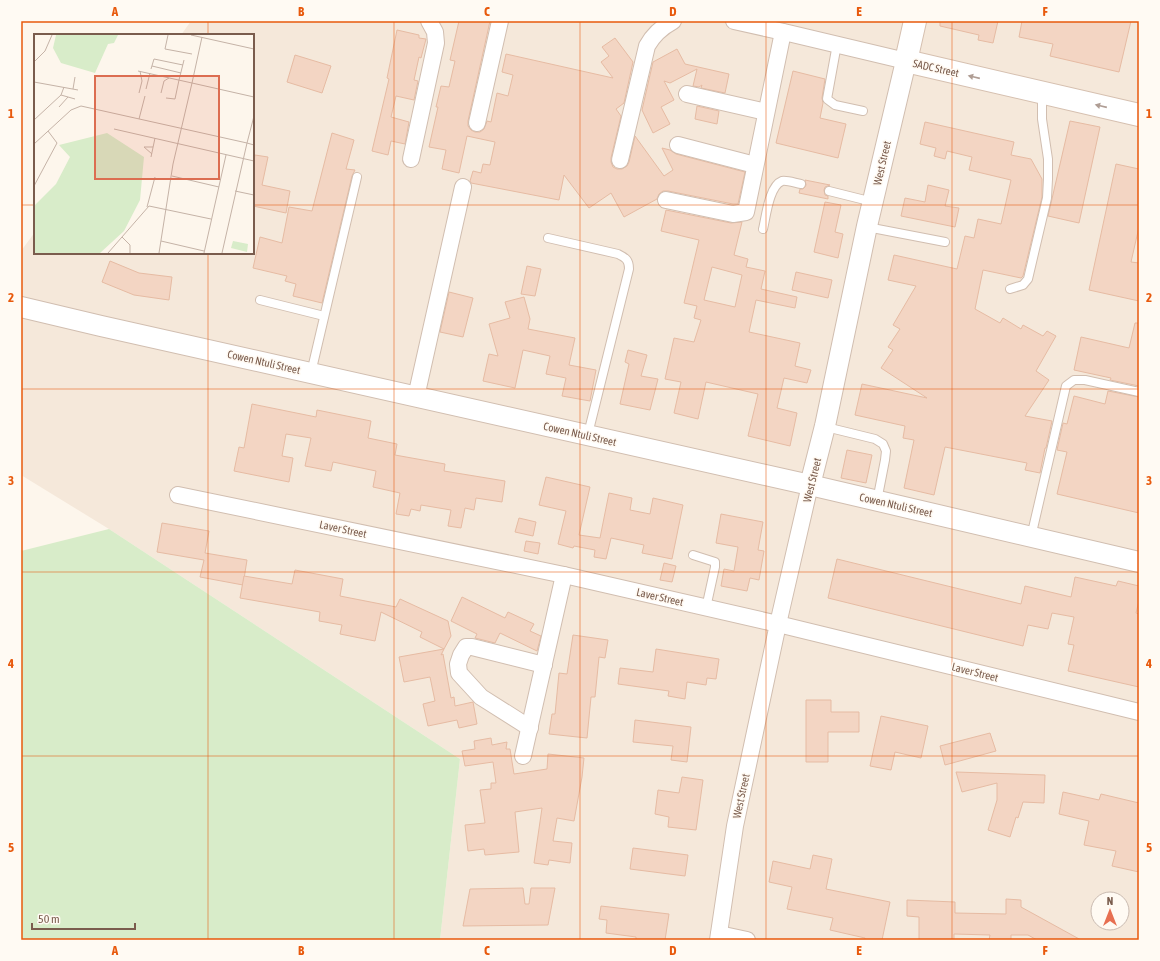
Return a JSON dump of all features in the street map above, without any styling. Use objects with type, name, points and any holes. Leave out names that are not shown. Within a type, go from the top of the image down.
[{"type":"main road","name":"West Street","points":[[906,61],[915,21]]},
{"type":"main road","name":"SADC Street","points":[[906,61],[1139,115]]},
{"type":"street","points":[[411,159],[436,43],[435,32],[429,21]]},
{"type":"street","points":[[477,123],[500,21]]},
{"type":"street","points":[[620,160],[647,46],[656,33],[673,21]]},
{"type":"street","name":"SADC Street","points":[[734,21],[787,28],[838,44],[906,61]]},
{"type":"street","points":[[666,200],[733,214],[746,212],[766,112],[787,28]]},
{"type":"street","name":"West Street","points":[[718,937],[735,826],[778,624],[825,426],[867,226],[906,61]]},
{"type":"street","points":[[687,94],[766,112]]},
{"type":"street","points":[[678,146],[755,165]]},
{"type":"street","points":[[416,397],[463,188]]},
{"type":"street","name":"Cowen Ntuli Street","points":[[21,307],[810,485],[1139,562]]},
{"type":"street","name":"Laver Street","points":[[178,495],[564,575],[778,624],[1139,712]]},
{"type":"street","points":[[523,756],[564,575]]},
{"type":"street","points":[[530,728],[481,697],[459,672],[458,664],[466,647],[472,647],[544,666]]},
{"type":"street","points":[[718,937],[747,940]]},
{"type":"lane","points":[[838,44],[827,99],[835,105],[863,111]]},
{"type":"lane","points":[[1010,289],[1023,285],[1028,279],[1046,198],[1048,159],[1042,119],[1042,92]]},
{"type":"lane","points":[[311,373],[357,177]]},
{"type":"lane","points":[[763,229],[772,192],[778,184],[784,181],[801,184]]},
{"type":"lane","points":[[829,191],[873,202]]},
{"type":"lane","points":[[867,226],[945,242]]},
{"type":"lane","points":[[548,238],[618,254],[625,258],[629,264],[588,435]]},
{"type":"lane","points":[[260,300],[324,316]]},
{"type":"lane","points":[[1031,537],[1066,386],[1074,380],[1085,380],[1139,392]]},
{"type":"lane","points":[[825,426],[876,439],[883,444],[886,450],[885,460],[877,501]]},
{"type":"lane","points":[[693,556],[714,562],[715,567],[706,608]]},
{"type":"shaded area","points":[[191,21],[1139,21],[1139,940],[440,940],[460,759],[109,529],[21,475],[21,251],[34,233],[34,254],[254,254],[254,34],[182,34]]},
{"type":"green space","points":[[109,529],[460,759],[440,940],[21,940],[21,551]]},
{"type":"building","points":[[459,21],[490,21],[468,121],[468,126],[471,130],[480,132],[484,129],[487,121],[491,122],[497,93],[508,96],[513,75],[502,72],[506,54],[613,78],[601,62],[609,56],[602,47],[615,38],[633,62],[624,103],[616,109],[621,116],[611,158],[613,167],[622,169],[627,166],[635,136],[664,176],[673,170],[662,148],[670,150],[676,154],[745,172],[738,204],[663,191],[659,194],[657,199],[624,217],[611,193],[589,208],[564,175],[559,200],[471,183],[470,181],[473,171],[481,173],[483,164],[490,165],[495,142],[467,136],[459,173],[442,169],[446,150],[429,147],[441,86],[449,87],[455,61],[450,60]]},
{"type":"building","points":[[940,21],[998,21],[993,43],[978,40],[979,35],[940,26]]},
{"type":"building","points":[[1022,21],[1131,21],[1119,72],[1050,56],[1053,44],[1019,37]]},
{"type":"building","points":[[397,30],[419,35],[419,38],[426,39],[421,58],[419,57],[414,80],[418,81],[414,100],[396,96],[391,117],[409,122],[405,144],[391,141],[388,155],[372,151],[389,79],[387,78]]},
{"type":"building","points":[[677,49],[685,64],[729,74],[725,93],[701,88],[702,85],[699,87],[693,86],[697,69],[670,83],[664,81],[674,100],[661,107],[670,124],[653,133],[642,110],[653,62]]},
{"type":"building","points":[[295,55],[331,66],[322,93],[287,82]]},
{"type":"building","points":[[793,71],[825,79],[820,118],[846,124],[838,158],[776,143]]},
{"type":"building","points":[[697,106],[719,111],[717,124],[695,119]]},
{"type":"building","points":[[1070,121],[1100,127],[1079,223],[1048,216]]},
{"type":"building","points":[[925,122],[1014,142],[1011,155],[1031,159],[1042,179],[1042,197],[1023,276],[1021,278],[983,270],[975,309],[1000,323],[1003,318],[1021,329],[1023,325],[1043,336],[1047,331],[1056,336],[1036,371],[1049,380],[1025,416],[1052,421],[1040,473],[1025,470],[1027,463],[945,447],[934,495],[904,488],[914,440],[903,438],[905,426],[855,415],[862,384],[927,398],[881,368],[893,350],[888,347],[900,329],[893,325],[916,286],[888,280],[894,255],[957,269],[965,236],[974,238],[978,219],[1001,224],[1011,180],[969,170],[972,157],[947,151],[945,159],[934,156],[936,148],[920,144]]},
{"type":"building","points":[[332,133],[354,140],[346,169],[355,170],[352,176],[322,303],[293,296],[296,284],[285,281],[287,276],[253,268],[260,237],[282,243],[289,207],[312,211]]},
{"type":"building","points":[[255,155],[268,157],[262,185],[290,191],[286,213],[254,206]]},
{"type":"building","points":[[1116,164],[1139,169],[1139,227],[1131,262],[1139,263],[1139,301],[1089,290]]},
{"type":"building","points":[[805,180],[830,185],[825,187],[824,190],[825,195],[828,196],[828,199],[799,193],[800,189],[803,189],[806,185]]},
{"type":"building","points":[[928,185],[949,190],[945,206],[959,208],[955,227],[901,216],[905,198],[925,202]]},
{"type":"building","points":[[825,202],[841,205],[835,232],[843,234],[838,258],[814,252]]},
{"type":"building","points":[[666,210],[731,223],[742,222],[734,255],[748,259],[746,267],[765,271],[761,289],[797,297],[795,308],[756,300],[749,332],[800,343],[795,366],[811,370],[807,383],[784,378],[777,408],[797,413],[790,446],[748,436],[758,394],[706,382],[698,419],[674,413],[681,382],[665,379],[674,338],[694,342],[701,320],[694,318],[697,306],[684,303],[699,240],[661,231]],"holes":[[[712,267],[742,275],[735,307],[704,300]]]},
{"type":"building","points":[[110,261],[139,273],[172,277],[169,300],[134,295],[102,282]]},
{"type":"building","points":[[527,266],[541,269],[535,296],[521,294]]},
{"type":"building","points":[[796,272],[832,280],[828,298],[792,290]]},
{"type":"building","points":[[449,292],[473,298],[463,337],[440,332]]},
{"type":"building","points":[[524,297],[530,319],[528,329],[575,338],[569,365],[596,370],[590,401],[562,396],[566,378],[546,374],[550,356],[523,350],[515,388],[483,381],[489,354],[498,356],[489,324],[510,318],[505,302]]},
{"type":"building","points":[[1135,323],[1139,323],[1139,386],[1074,370],[1081,337],[1129,348]]},
{"type":"building","points":[[628,350],[647,355],[641,376],[658,379],[650,410],[620,404],[629,364],[625,362]]},
{"type":"building","points":[[1108,391],[1139,397],[1139,513],[1057,494],[1067,452],[1057,450],[1063,423],[1067,424],[1074,396],[1105,404]]},
{"type":"building","points":[[252,404],[316,417],[317,410],[371,421],[368,438],[397,444],[395,455],[445,464],[444,471],[505,481],[502,502],[476,498],[474,510],[465,508],[461,528],[448,526],[451,510],[421,505],[420,511],[411,509],[409,516],[396,514],[400,493],[373,487],[376,471],[333,462],[331,471],[305,466],[311,438],[286,434],[282,456],[293,458],[289,482],[234,471],[239,447],[244,448]]},
{"type":"building","points":[[847,450],[872,455],[866,483],[841,478]]},
{"type":"building","points":[[546,477],[590,487],[579,535],[600,538],[609,493],[632,498],[630,510],[650,514],[653,498],[683,505],[672,559],[642,553],[644,545],[611,538],[606,559],[594,557],[595,550],[574,546],[573,548],[558,544],[566,511],[539,505]]},
{"type":"building","points":[[721,514],[763,522],[758,550],[764,551],[759,580],[750,578],[747,591],[721,586],[724,569],[734,571],[738,547],[716,543]]},
{"type":"building","points":[[519,518],[536,522],[533,536],[515,532]]},
{"type":"building","points":[[162,523],[209,531],[205,553],[247,560],[243,585],[200,577],[204,560],[157,552]]},
{"type":"building","points":[[526,541],[540,543],[538,554],[524,551]]},
{"type":"building","points":[[837,559],[1021,604],[1025,586],[1071,597],[1075,577],[1116,586],[1118,581],[1139,586],[1139,601],[1136,613],[1139,614],[1139,687],[1068,671],[1074,645],[1068,644],[1074,617],[1052,613],[1048,629],[1028,625],[1023,646],[828,598]]},
{"type":"building","points":[[664,563],[676,566],[672,582],[660,580]]},
{"type":"building","points":[[295,570],[343,579],[340,596],[396,607],[400,599],[448,621],[451,636],[444,649],[420,637],[422,632],[381,612],[375,641],[340,634],[342,625],[319,621],[320,612],[240,598],[244,576],[292,584]]},
{"type":"building","points":[[462,597],[505,618],[508,612],[534,624],[530,631],[541,636],[537,651],[500,633],[495,643],[475,638],[477,634],[451,621]]},
{"type":"building","points":[[573,635],[608,640],[605,658],[599,657],[595,697],[591,697],[587,738],[549,734],[552,714],[555,714],[559,673],[567,674]]},
{"type":"building","points":[[444,649],[441,655],[443,654],[451,698],[454,697],[455,706],[473,702],[477,724],[459,728],[457,720],[428,726],[423,704],[435,701],[430,677],[404,682],[399,657]]},
{"type":"building","points":[[656,649],[719,659],[716,679],[707,678],[706,685],[687,682],[685,699],[668,696],[669,691],[618,684],[620,668],[653,672]]},
{"type":"building","points":[[806,700],[831,700],[831,712],[859,712],[859,732],[828,732],[828,762],[806,762]]},
{"type":"building","points":[[881,716],[928,726],[921,758],[895,752],[891,770],[870,766]]},
{"type":"building","points":[[635,720],[691,727],[687,762],[671,760],[673,746],[633,742]]},
{"type":"building","points":[[990,733],[996,751],[945,765],[940,746]]},
{"type":"building","points":[[491,738],[492,745],[507,742],[506,749],[510,749],[514,774],[547,769],[548,754],[584,758],[574,821],[557,818],[553,841],[572,843],[570,863],[549,860],[548,865],[534,863],[542,808],[515,812],[519,852],[485,855],[484,849],[468,851],[465,825],[485,823],[480,790],[491,789],[491,783],[496,783],[493,762],[465,766],[462,751],[475,749],[474,741]]},
{"type":"building","points":[[956,772],[1045,775],[1044,803],[1023,802],[1018,818],[1016,817],[1010,837],[988,830],[997,800],[997,783],[962,792]]},
{"type":"building","points":[[682,777],[703,780],[696,830],[668,827],[669,817],[655,814],[658,790],[679,793]]},
{"type":"building","points":[[1063,792],[1099,800],[1101,794],[1139,803],[1139,872],[1112,866],[1116,851],[1084,845],[1089,821],[1059,814]]},
{"type":"building","points":[[633,848],[688,855],[685,876],[630,869]]},
{"type":"building","points":[[813,855],[832,859],[826,889],[890,902],[882,940],[865,940],[865,938],[830,930],[833,918],[787,909],[792,887],[769,882],[773,861],[810,869]]},
{"type":"building","points":[[523,888],[525,904],[529,904],[531,888],[555,888],[548,925],[463,926],[470,889]]},
{"type":"building","points":[[1006,899],[1021,900],[1021,907],[1081,940],[1037,940],[1028,935],[1011,935],[1011,940],[989,940],[990,935],[954,934],[954,940],[919,940],[919,917],[907,916],[907,900],[955,902],[955,913],[1006,914]]},
{"type":"building","points":[[601,906],[669,914],[665,940],[636,940],[636,937],[606,933],[607,920],[599,919]]}]
